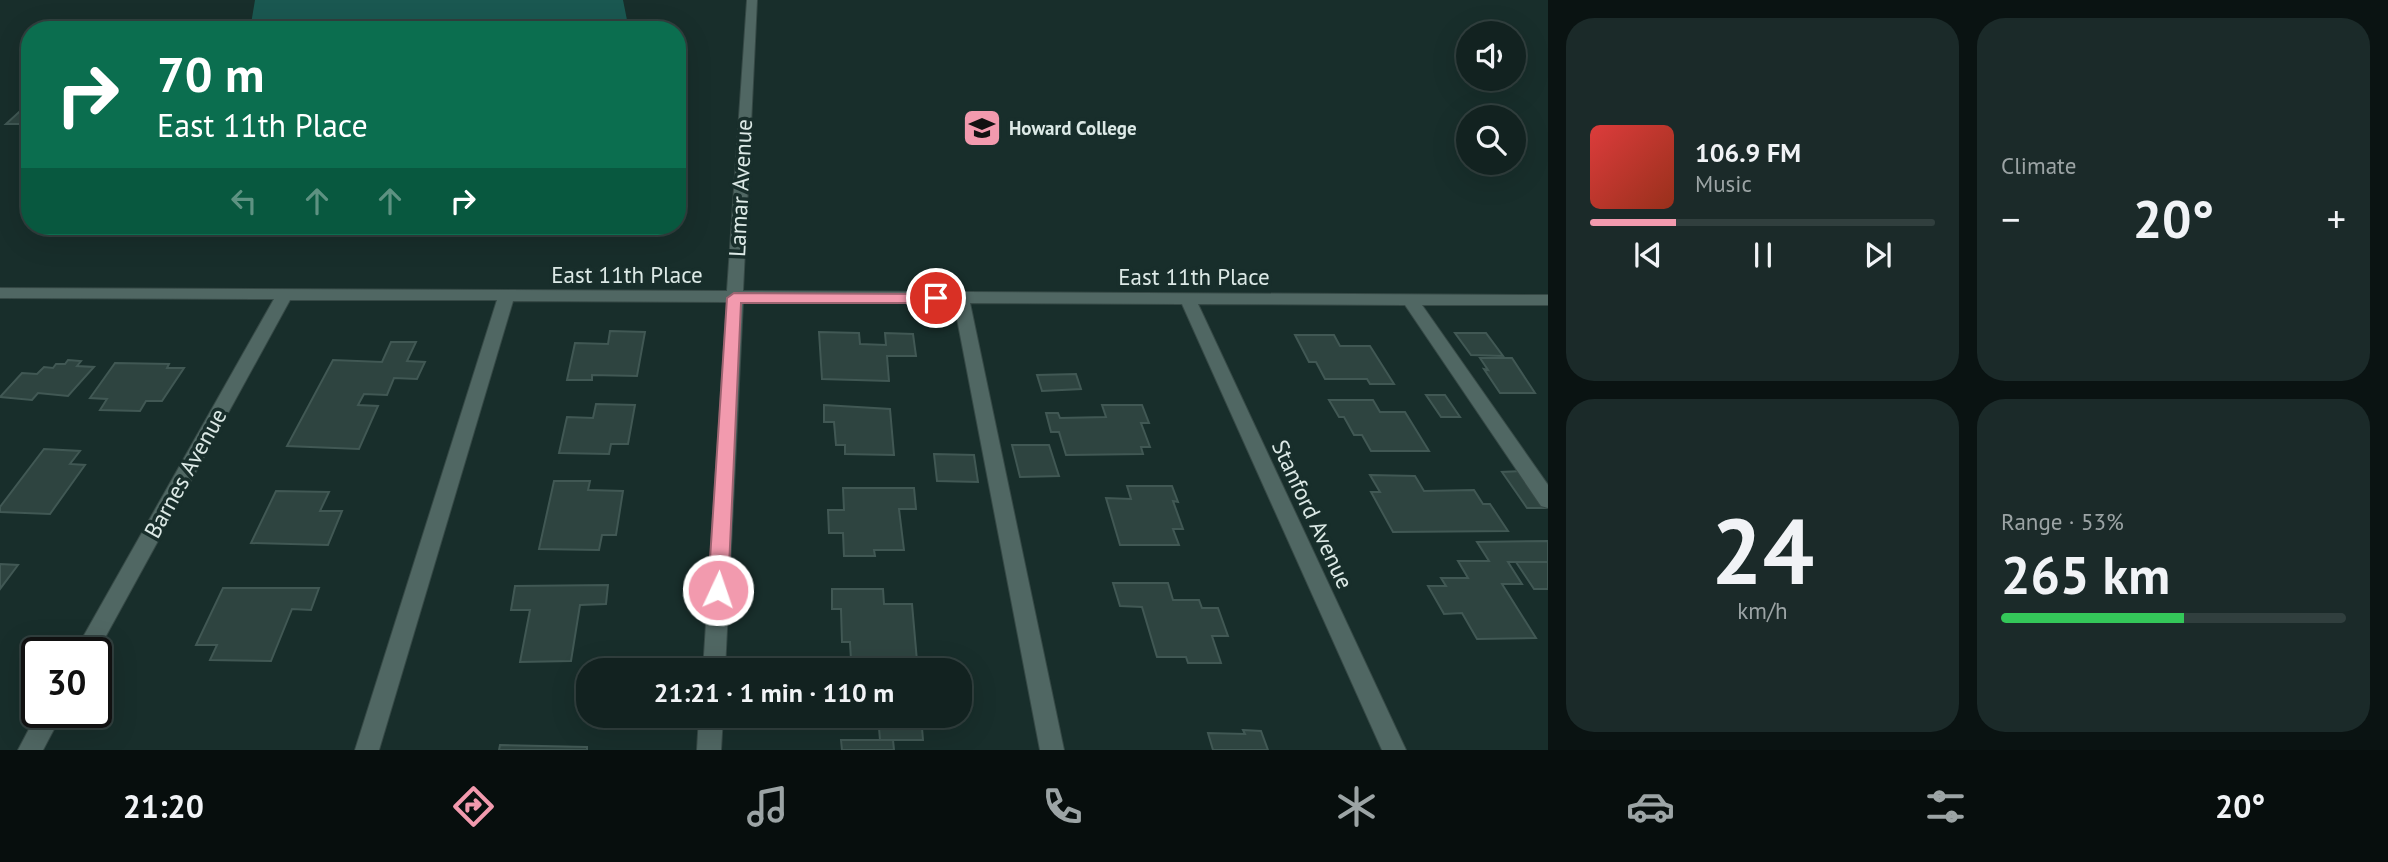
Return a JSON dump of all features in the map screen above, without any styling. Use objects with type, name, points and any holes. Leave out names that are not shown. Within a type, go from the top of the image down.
[{"type":"street","name":"Lamar Avenue","points":[[715,658],[752,0]]},
{"type":"street","name":"East 11th Place","points":[[0,293],[1548,300]]},
{"type":"street","name":"Barnes Avenue","points":[[94,637],[285,294]]},
{"type":"street","points":[[367,750],[506,296]]},
{"type":"street","points":[[961,299],[1052,750]]},
{"type":"street","name":"Stanford Avenue","points":[[1188,299],[1394,750]]},
{"type":"street","points":[[1410,300],[1548,500]]},
{"type":"street","points":[[30,750],[42,728]]},
{"type":"street","points":[[709,750],[710,728]]},
{"type":"green space","points":[[255,0],[623,0],[627,21],[252,21]]},
{"type":"building","points":[[21,110],[21,124],[6,124]]},
{"type":"building","points":[[610,331],[645,332],[637,376],[592,375],[592,380],[567,380],[575,343],[608,344]]},
{"type":"building","points":[[819,332],[859,333],[860,344],[886,345],[885,333],[913,334],[916,356],[887,356],[889,381],[822,379]]},
{"type":"building","points":[[1455,333],[1486,333],[1503,356],[1471,355]]},
{"type":"building","points":[[1295,335],[1334,335],[1340,346],[1370,346],[1394,384],[1370,384],[1367,379],[1325,379],[1316,362],[1309,362]]},
{"type":"building","points":[[391,342],[416,342],[407,361],[425,362],[417,379],[394,378],[387,395],[364,394],[358,405],[378,406],[359,449],[287,446],[333,360],[382,362]]},
{"type":"building","points":[[1480,358],[1512,358],[1535,393],[1500,393]]},
{"type":"building","points":[[68,360],[81,361],[77,366],[94,367],[68,396],[38,393],[32,400],[0,397],[22,373],[37,374],[44,367],[53,368],[56,364],[65,364]]},
{"type":"building","points":[[115,363],[169,364],[167,368],[184,368],[162,401],[146,401],[140,411],[100,410],[107,399],[90,398]]},
{"type":"building","points":[[1076,374],[1081,389],[1042,391],[1037,375]]},
{"type":"building","points":[[1426,395],[1445,395],[1460,417],[1441,417]]},
{"type":"building","points":[[1329,400],[1373,400],[1380,412],[1405,412],[1429,451],[1371,451],[1362,435],[1354,435],[1344,417],[1339,417]]},
{"type":"building","points":[[596,404],[635,405],[628,444],[611,444],[609,454],[559,453],[567,417],[593,418]]},
{"type":"building","points":[[824,405],[890,409],[894,455],[845,454],[845,445],[836,445],[834,422],[824,422]]},
{"type":"building","points":[[1102,405],[1142,405],[1149,423],[1141,423],[1150,447],[1141,447],[1143,454],[1066,455],[1059,432],[1051,432],[1046,413],[1058,413],[1060,418],[1106,417]]},
{"type":"building","points":[[1012,445],[1049,445],[1059,476],[1020,477]]},
{"type":"building","points":[[44,449],[80,451],[70,464],[85,465],[50,514],[0,512],[0,507]]},
{"type":"building","points":[[934,454],[974,455],[978,482],[937,481]]},
{"type":"building","points":[[1522,471],[1548,508],[1527,508],[1502,472]]},
{"type":"building","points":[[1370,475],[1415,476],[1424,491],[1474,490],[1483,504],[1490,504],[1508,531],[1393,532],[1371,492],[1380,492]]},
{"type":"building","points":[[554,481],[590,481],[588,490],[623,491],[616,535],[602,535],[599,550],[539,549]]},
{"type":"building","points":[[1127,486],[1172,486],[1178,502],[1173,501],[1183,529],[1173,529],[1179,545],[1120,545],[1106,498],[1131,499]]},
{"type":"building","points":[[843,488],[914,488],[916,509],[899,509],[904,550],[874,550],[875,556],[844,556],[843,533],[829,533],[828,510],[844,510]]},
{"type":"building","points":[[276,491],[329,492],[320,511],[342,511],[328,545],[251,543]]},
{"type":"building","points":[[1548,541],[1548,562],[1508,562],[1522,584],[1502,584],[1536,638],[1477,639],[1462,613],[1444,614],[1428,586],[1446,586],[1441,578],[1468,578],[1458,561],[1489,561],[1477,542]]},
{"type":"building","points":[[1516,562],[1548,562],[1548,589],[1534,589]]},
{"type":"building","points":[[0,564],[18,565],[0,589]]},
{"type":"building","points":[[1113,583],[1168,583],[1173,600],[1199,600],[1202,608],[1218,608],[1228,636],[1212,636],[1221,663],[1188,663],[1186,657],[1157,657],[1142,607],[1120,606]]},
{"type":"building","points":[[608,585],[606,604],[580,605],[571,661],[520,662],[530,610],[511,610],[515,586]]},
{"type":"building","points":[[223,588],[319,588],[311,610],[292,609],[271,661],[210,660],[217,645],[196,645]]},
{"type":"building","points":[[832,589],[883,589],[884,604],[912,604],[917,658],[851,658],[850,642],[842,642],[841,609],[832,609]]},
{"type":"building","points":[[879,728],[922,728],[923,740],[880,740]]},
{"type":"building","points":[[1243,730],[1261,731],[1268,750],[1213,750],[1208,733],[1245,734]]},
{"type":"building","points":[[841,740],[893,740],[894,750],[842,750]]},
{"type":"building","points":[[500,745],[587,747],[587,750],[499,750]]},
{"type":"place","name":"Howard College","points":[[982,128]]},
{"type":"route","points":[[718,590],[734,298],[936,298]]}]
